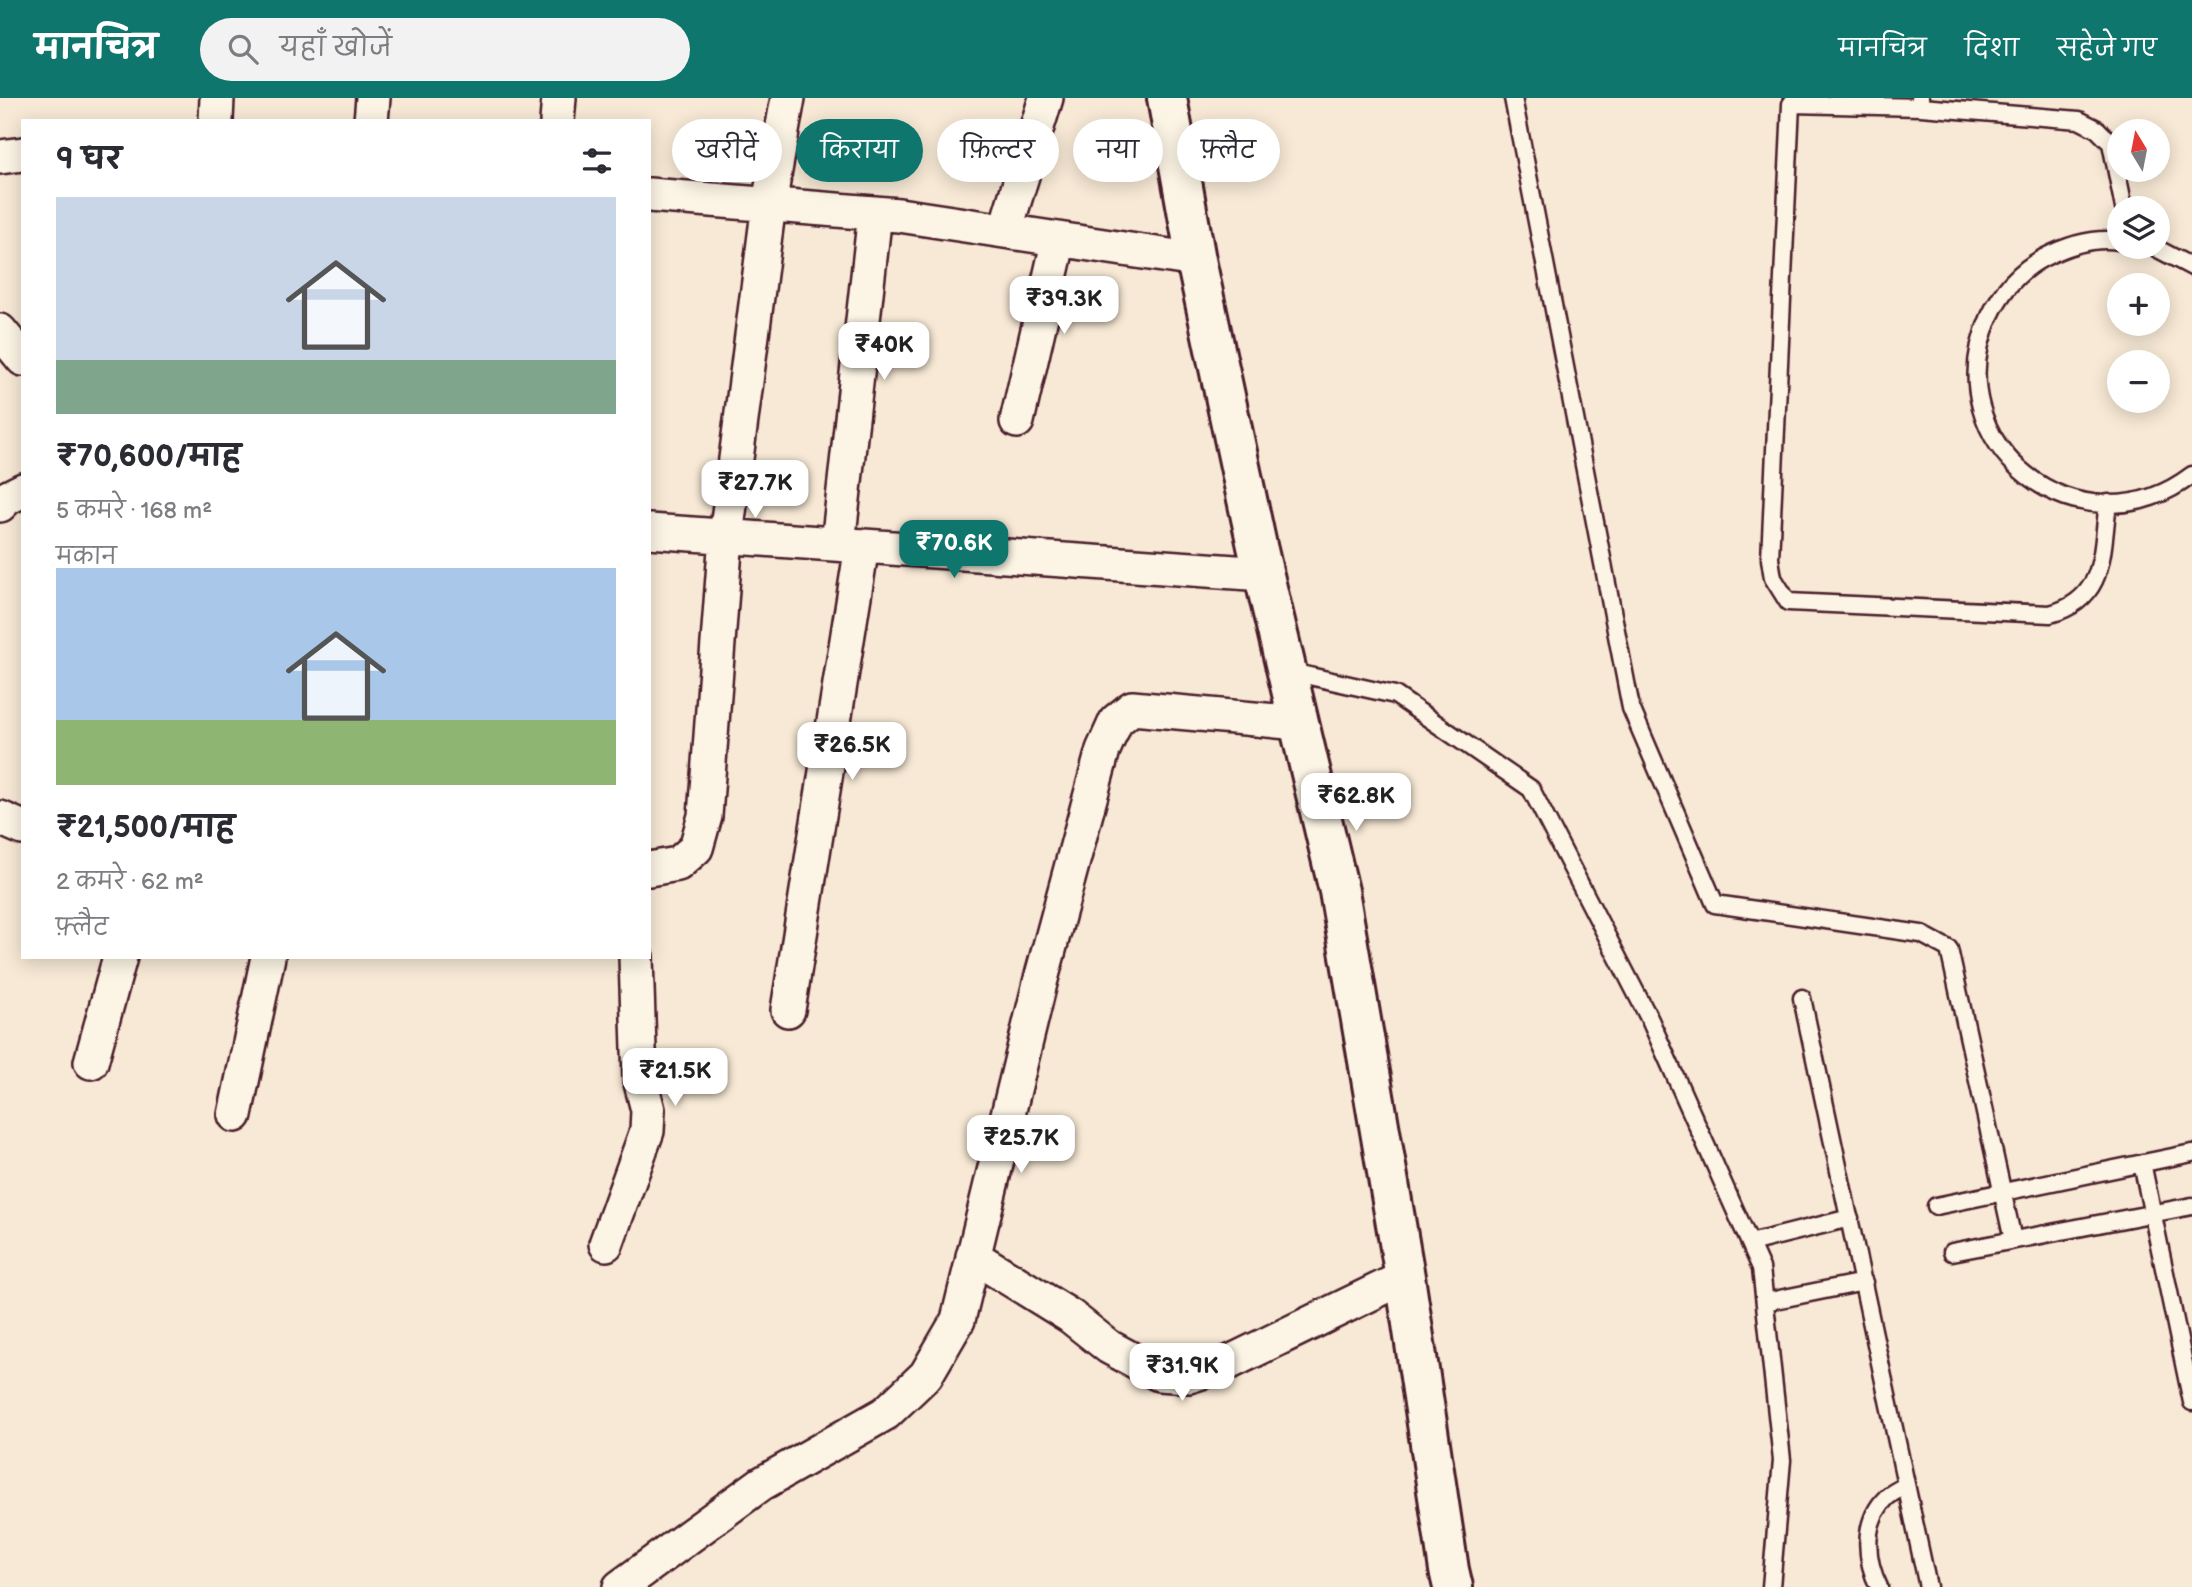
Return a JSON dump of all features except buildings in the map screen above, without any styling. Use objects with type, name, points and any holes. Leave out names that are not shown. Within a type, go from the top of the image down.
[{"type":"street","points":[[216,119],[217,98]]},
{"type":"street","points":[[371,119],[373,98]]},
{"type":"street","points":[[557,119],[559,98]]},
{"type":"street","points":[[651,869],[678,864],[696,848],[705,816],[726,536],[769,204],[789,98]]},
{"type":"street","points":[[1005,231],[1046,98]]},
{"type":"street","points":[[1167,98],[1196,260],[1264,574],[1339,891],[1405,1277],[1453,1587]]},
{"type":"street","points":[[0,157],[21,154]]},
{"type":"street","points":[[651,195],[875,213],[1196,260]]},
{"type":"street","points":[[788,1010],[850,545],[875,213]]},
{"type":"street","points":[[1017,421],[1059,239]]},
{"type":"street","points":[[0,331],[21,357]]},
{"type":"street","points":[[0,505],[21,491]]},
{"type":"street","points":[[651,531],[1264,574]]},
{"type":"street","points":[[620,1587],[761,1484],[886,1413],[926,1375],[958,1320],[1040,983],[1103,750],[1116,721],[1132,708],[1299,723]]},
{"type":"street","points":[[0,818],[21,827]]},
{"type":"street","points":[[91,1062],[119,959]]},
{"type":"street","points":[[235,1115],[268,959]]},
{"type":"street","points":[[606,1244],[647,1131],[648,1111],[640,1079],[636,959]]},
{"type":"street","points":[[973,1256],[1070,1316],[1109,1347],[1159,1374],[1189,1376],[1226,1364],[1405,1277]]},
{"type":"lane","points":[[1513,98],[1631,708],[1715,904],[1921,934],[1948,949],[2013,1240]]},
{"type":"lane","points":[[2108,503],[2097,578],[2085,596],[2067,610],[2050,614],[1788,602],[1773,578],[1770,559],[1794,101],[1920,102],[2079,120],[2097,129],[2111,143],[2122,196]]},
{"type":"lane","points":[[2107,239],[2066,246],[2028,266],[1998,298],[1980,338],[1976,382],[1986,424],[2009,461],[2044,488],[2086,504],[2130,504],[2172,490],[2192,475]]},
{"type":"lane","points":[[2170,255],[2192,267]]},
{"type":"lane","points":[[1287,671],[1395,695],[1531,789],[1650,1020],[1761,1268],[1782,1460],[1771,1587]]},
{"type":"lane","points":[[1802,998],[1928,1587]]},
{"type":"lane","points":[[1936,1206],[2192,1153]]},
{"type":"lane","points":[[2142,1163],[2192,1402]]},
{"type":"lane","points":[[1952,1252],[2192,1206]]},
{"type":"lane","points":[[1750,1243],[1850,1219]]},
{"type":"lane","points":[[1765,1301],[1864,1282]]},
{"type":"lane","points":[[1879,1587],[1871,1571],[1867,1549],[1872,1520],[1886,1498],[1906,1485]]}]
